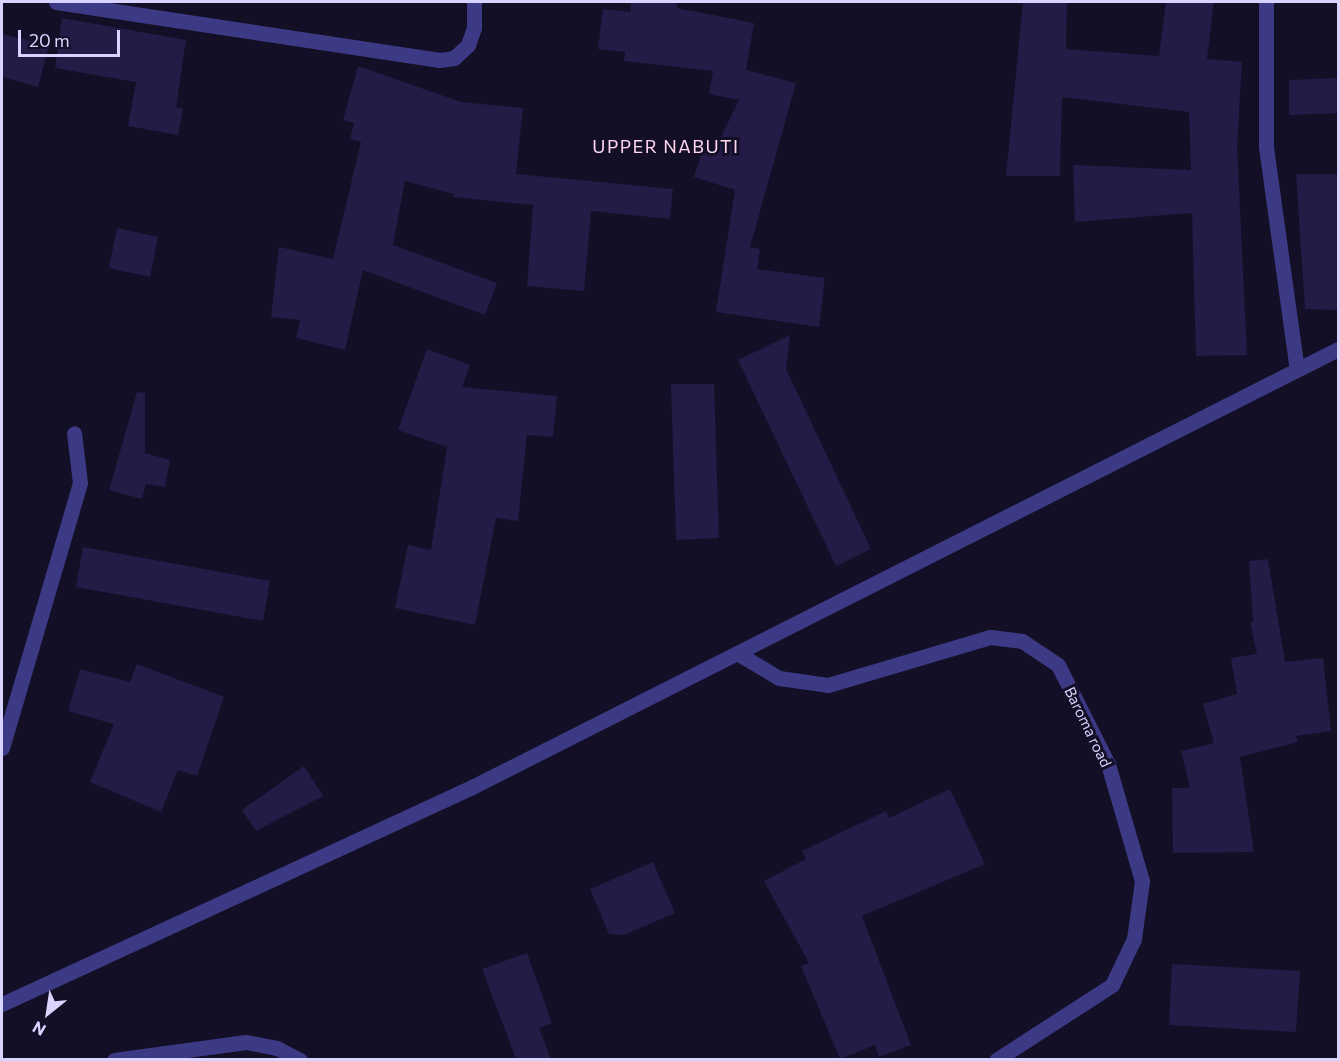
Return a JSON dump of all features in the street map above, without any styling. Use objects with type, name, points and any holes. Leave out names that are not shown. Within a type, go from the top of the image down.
[{"type":"street","points":[[56,2],[440,60],[453,58],[468,45],[474,28],[474,2]]},
{"type":"street","points":[[1266,2],[1266,147],[1297,369]]},
{"type":"street","points":[[2,1004],[472,787],[1338,349]]},
{"type":"street","points":[[2,748],[80,483],[74,433]]},
{"type":"street","name":"Baroma road","points":[[737,653],[780,678],[828,685],[990,638],[1022,640],[1058,665],[1108,764],[1142,881],[1134,939],[1112,985],[996,1059]]},
{"type":"street","points":[[114,1059],[246,1042],[277,1048],[300,1059]]},
{"type":"building","points":[[631,2],[677,2],[677,8],[754,23],[746,70],[796,83],[750,247],[760,249],[757,269],[825,278],[819,327],[716,312],[735,190],[694,177],[703,148],[714,151],[739,100],[709,94],[713,71],[624,61],[625,52],[598,49],[603,9],[630,12]]},
{"type":"building","points":[[1023,2],[1067,2],[1066,49],[1159,56],[1166,2],[1214,2],[1207,59],[1242,62],[1237,147],[1247,355],[1196,356],[1192,213],[1075,222],[1073,165],[1191,170],[1189,112],[1062,97],[1060,176],[1006,176]]},
{"type":"building","points":[[62,18],[186,40],[176,107],[183,109],[178,135],[128,126],[136,82],[55,68]]},
{"type":"building","points":[[2,34],[49,45],[38,87],[2,77]]},
{"type":"building","points":[[358,66],[461,102],[523,108],[516,174],[673,189],[670,219],[591,211],[584,291],[527,286],[533,205],[453,197],[454,194],[405,181],[393,245],[497,283],[485,315],[363,270],[345,350],[296,338],[300,320],[271,317],[279,247],[333,259],[361,142],[350,139],[354,123],[343,120]]},
{"type":"building","points":[[1338,78],[1338,113],[1289,115],[1289,80]]},
{"type":"building","points":[[1296,174],[1338,174],[1338,310],[1305,309]]},
{"type":"building","points":[[117,228],[158,237],[150,277],[109,268]]},
{"type":"building","points":[[790,335],[786,369],[871,549],[836,566],[738,360]]},
{"type":"building","points":[[427,349],[470,365],[462,387],[557,396],[553,437],[527,435],[518,521],[496,518],[475,625],[395,608],[408,545],[431,550],[447,447],[398,430]]},
{"type":"building","points":[[671,384],[714,384],[719,538],[676,540]]},
{"type":"building","points":[[137,392],[145,393],[145,453],[170,460],[165,487],[146,484],[142,499],[109,490]]},
{"type":"building","points":[[83,547],[270,581],[263,621],[76,587]]},
{"type":"building","points":[[1268,559],[1285,662],[1323,658],[1331,731],[1296,736],[1298,742],[1240,757],[1254,852],[1173,853],[1172,788],[1190,788],[1181,751],[1214,743],[1203,704],[1237,694],[1231,658],[1257,654],[1250,623],[1253,622],[1249,561]]},
{"type":"building","points":[[137,664],[224,697],[197,776],[178,770],[161,812],[90,782],[114,724],[68,711],[80,669],[130,682]]},
{"type":"building","points":[[304,766],[323,796],[256,831],[242,810]]},
{"type":"building","points":[[950,789],[985,864],[862,916],[911,1045],[879,1057],[875,1045],[840,1059],[801,966],[809,963],[764,881],[806,859],[802,851],[886,811],[889,818]]},
{"type":"building","points":[[653,862],[675,913],[624,935],[609,934],[590,889]]},
{"type":"building","points":[[527,953],[552,1023],[539,1028],[551,1059],[516,1059],[482,969]]},
{"type":"building","points":[[1172,964],[1300,971],[1296,1032],[1169,1025]]},
{"type":"district","name":"UPPER NABUTI","points":[[666,146]]}]
